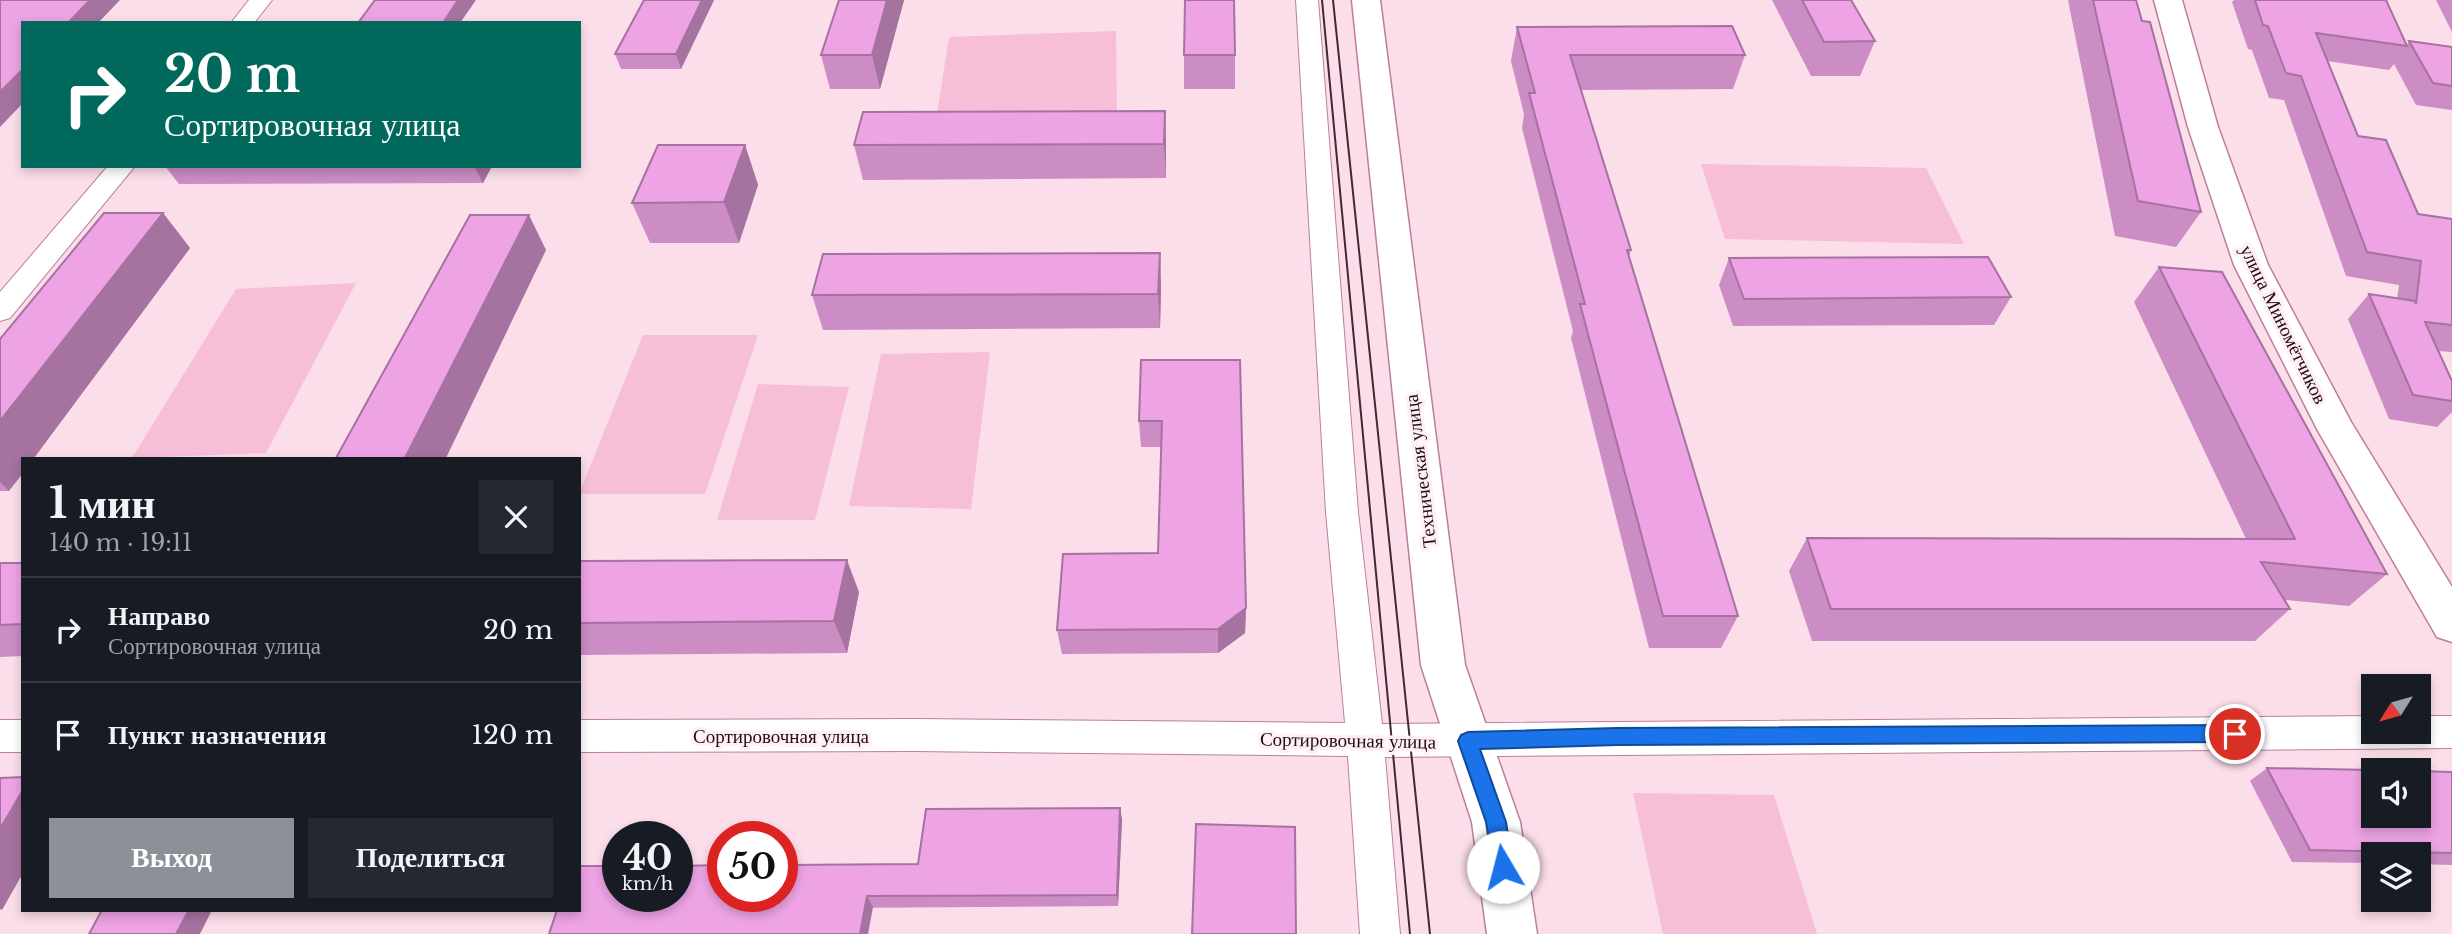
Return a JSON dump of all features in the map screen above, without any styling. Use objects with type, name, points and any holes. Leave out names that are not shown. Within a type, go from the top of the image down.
[{"type":"main road","name":"Техническая улица","points":[[1366,0],[1443,664],[1496,822],[1512,934]]},
{"type":"main road","name":"улица Миномётчиков","points":[[2168,0],[2203,127],[2250,265],[2336,429],[2452,624]]},
{"type":"street","points":[[244,21],[261,0]]},
{"type":"street","points":[[1307,0],[1342,512],[1380,934]]},
{"type":"street","points":[[0,312],[120,168]]},
{"type":"street","name":"Сортировочная улица","points":[[581,736],[915,735],[1468,741],[1617,737],[2452,732]]},
{"type":"street","points":[[0,736],[21,736]]},
{"type":"shaded area","points":[[1116,31],[1117,125],[935,127],[949,37]]},
{"type":"shaded area","points":[[1701,164],[1926,168],[1964,244],[1725,239]]},
{"type":"shaded area","points":[[356,283],[266,453],[133,457],[236,289]]},
{"type":"shaded area","points":[[643,335],[758,335],[705,494],[581,494]]},
{"type":"shaded area","points":[[990,352],[971,509],[849,506],[881,354]]},
{"type":"shaded area","points":[[758,384],[849,387],[815,520],[717,520]]},
{"type":"shaded area","points":[[1633,793],[1774,795],[1817,934],[1663,934]]},
{"type":"building","points":[[0,0],[90,0],[70,21],[21,21],[21,71],[0,92]]},
{"type":"building","points":[[375,0],[458,0],[444,21],[359,21]]},
{"type":"building","points":[[644,0],[702,0],[676,54],[615,54]]},
{"type":"building","points":[[839,0],[887,0],[872,55],[821,55]]},
{"type":"building","points":[[1185,0],[1234,0],[1235,55],[1184,55]]},
{"type":"building","points":[[1802,0],[1851,0],[1875,41],[1824,42]]},
{"type":"building","points":[[2093,0],[2136,0],[2142,21],[2150,22],[2201,212],[2138,201]]},
{"type":"building","points":[[2255,0],[2386,0],[2407,46],[2316,33],[2358,136],[2386,140],[2418,214],[2452,219],[2452,325],[2425,322],[2452,381],[2452,401],[2413,395],[2369,294],[2415,301],[2416,304],[2421,261],[2367,252],[2301,76],[2286,73],[2268,26],[2263,25]]},
{"type":"building","points":[[1732,26],[1745,55],[1570,55],[1631,250],[1627,250],[1738,616],[1663,616],[1580,304],[1585,304],[1529,93],[1535,93],[1517,27]]},
{"type":"building","points":[[2409,41],[2452,47],[2452,86],[2433,83]]},
{"type":"building","points":[[1165,111],[1164,144],[854,145],[863,112]]},
{"type":"building","points":[[658,145],[745,145],[724,202],[632,203]]},
{"type":"building","points":[[104,213],[163,213],[0,421],[0,339]]},
{"type":"building","points":[[470,215],[529,215],[406,457],[337,457]]},
{"type":"building","points":[[1160,253],[1158,294],[812,295],[823,254]]},
{"type":"building","points":[[1988,257],[2011,297],[1744,299],[1729,258]]},
{"type":"building","points":[[2159,267],[2222,272],[2387,574],[2261,562],[2290,609],[1831,609],[1807,538],[2295,539]]},
{"type":"building","points":[[1141,360],[1240,360],[1246,608],[1218,629],[1057,630],[1063,554],[1158,553],[1162,421],[1139,421]]},
{"type":"building","points":[[847,560],[834,621],[581,623],[581,561]]},
{"type":"building","points":[[0,563],[21,563],[21,624],[0,625]]},
{"type":"building","points":[[2267,768],[2361,770],[2361,828],[2431,828],[2431,771],[2452,772],[2452,853],[2431,853],[2431,842],[2361,842],[2361,851],[2310,850]]},
{"type":"building","points":[[21,777],[21,793],[0,829],[0,778]]},
{"type":"building","points":[[1120,808],[1117,895],[867,896],[860,934],[549,934],[556,912],[581,912],[581,866],[602,866],[602,912],[693,912],[693,866],[707,865],[707,912],[798,912],[798,865],[918,864],[926,809]]},
{"type":"building","points":[[1196,824],[1295,827],[1296,934],[1192,934]]},
{"type":"building","points":[[101,912],[188,912],[176,934],[89,934]]},
{"type":"tram line","points":[[1322,0],[1410,934]]},
{"type":"tram line","points":[[1333,0],[1430,934]]},
{"type":"route","points":[[1503,867],[1496,822],[1468,741],[1617,737],[2235,734]]}]
